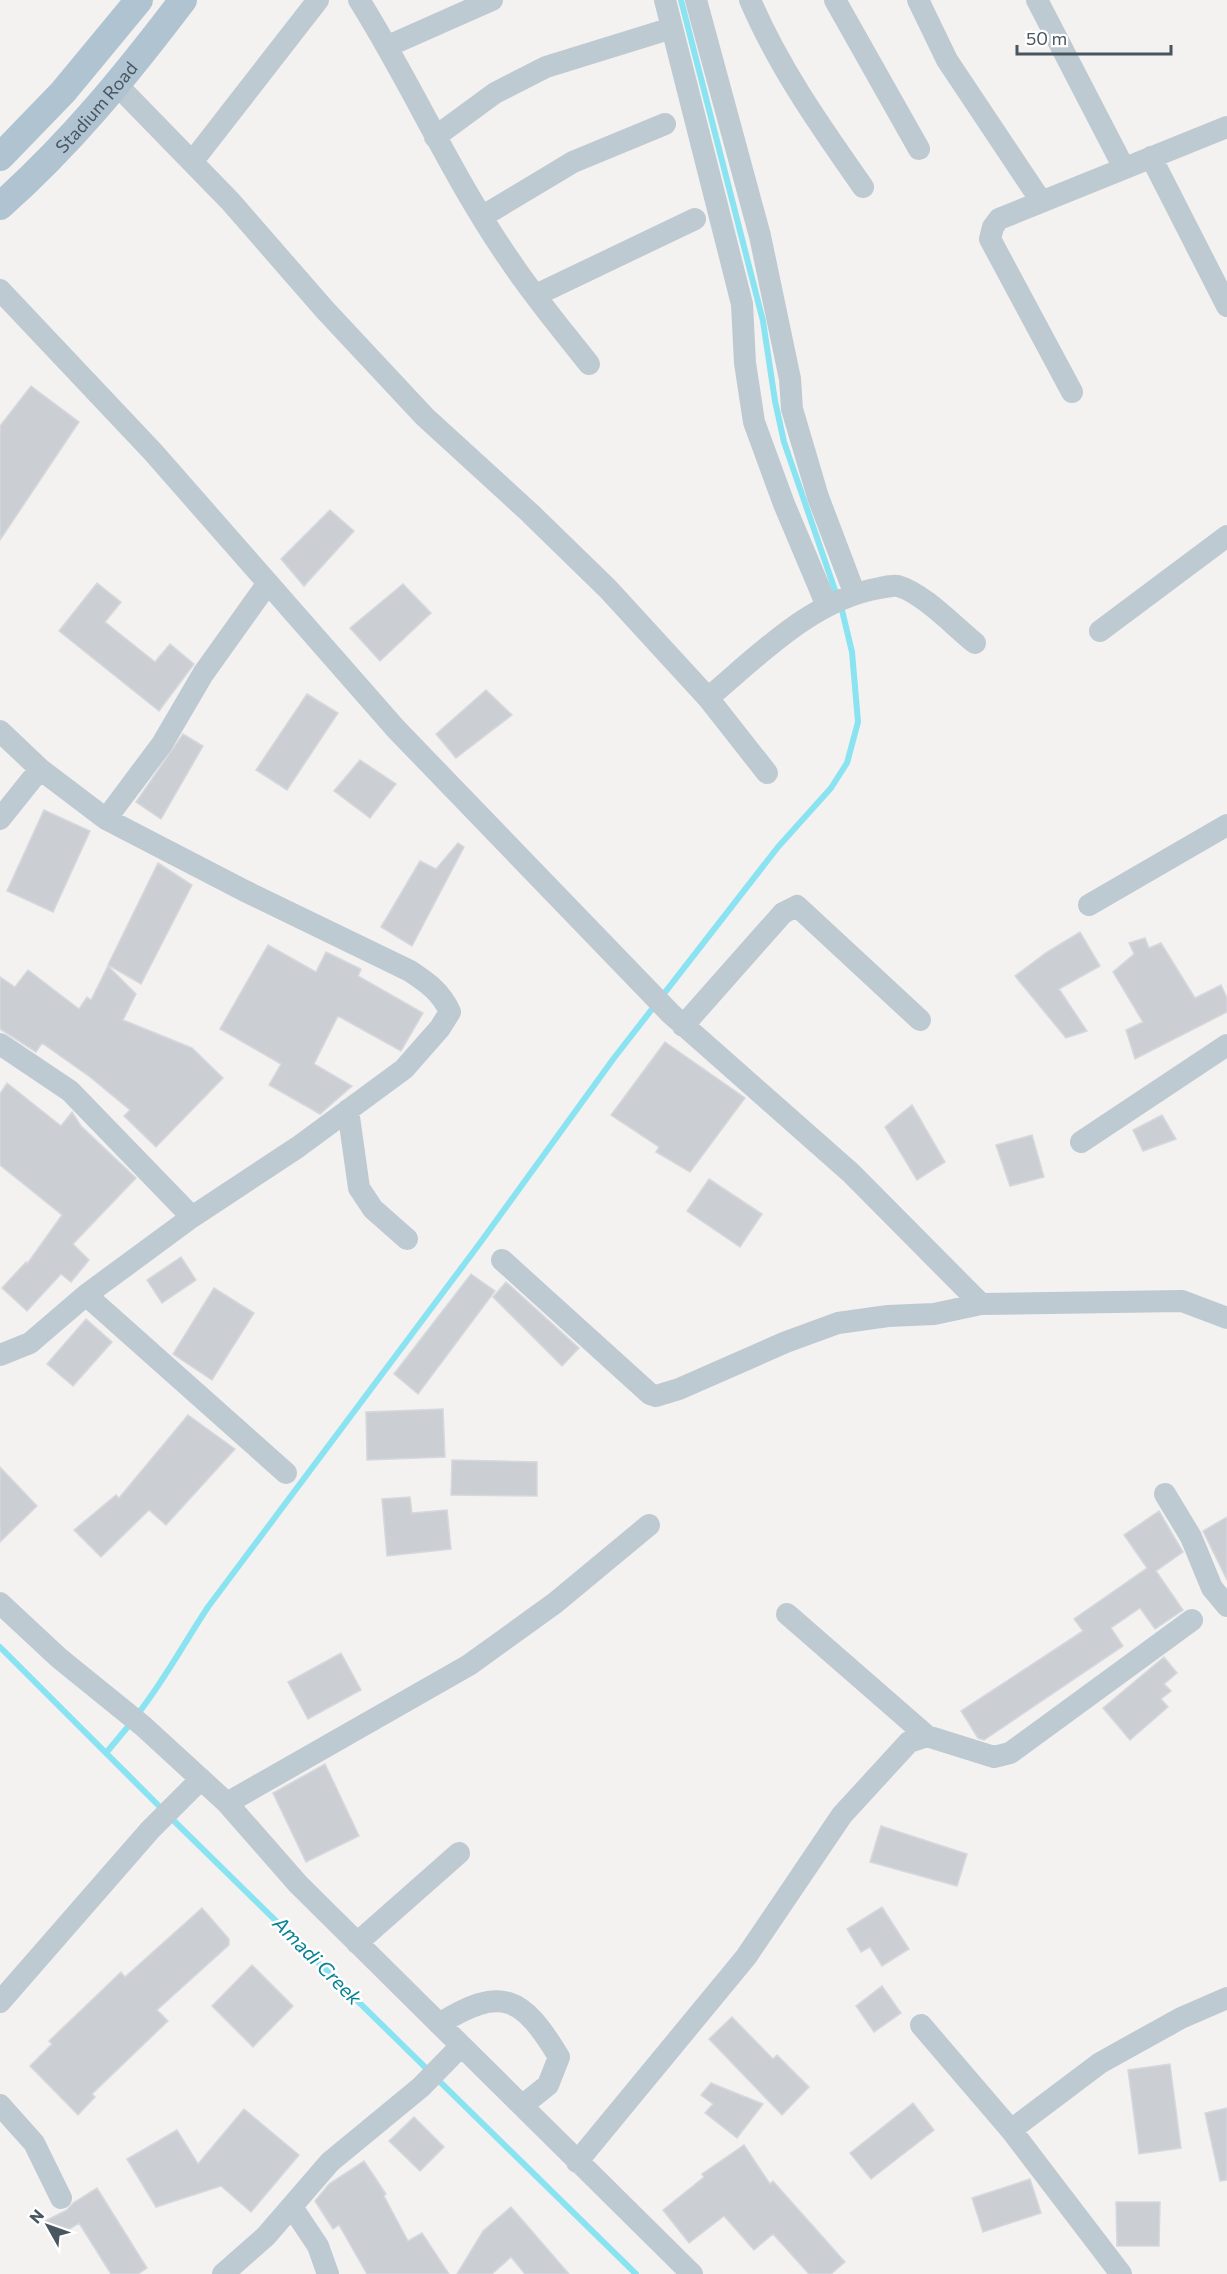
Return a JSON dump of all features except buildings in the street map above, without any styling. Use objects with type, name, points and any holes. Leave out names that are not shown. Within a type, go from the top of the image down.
[{"type":"main road","name":"Stadium Road","points":[[0,156],[63,92],[139,0]]},
{"type":"main road","name":"Stadium Road","points":[[0,206],[32,178],[118,86],[183,0]]},
{"type":"street","points":[[192,162],[318,0]]},
{"type":"street","points":[[359,0],[388,46],[435,137],[510,262],[589,364]]},
{"type":"street","points":[[388,46],[492,0]]},
{"type":"street","points":[[664,0],[742,304],[745,363],[754,422],[784,504],[827,606]]},
{"type":"street","points":[[696,0],[760,236],[790,379],[792,409],[818,497],[854,592]]},
{"type":"street","points":[[750,0],[797,94],[863,187]]},
{"type":"street","points":[[835,0],[918,149]]},
{"type":"street","points":[[918,0],[947,60],[1041,201]]},
{"type":"street","points":[[1037,0],[1124,168]]},
{"type":"street","points":[[435,137],[495,93],[546,67],[672,28]]},
{"type":"street","points":[[118,86],[192,162],[425,417],[530,513],[608,589],[708,698],[767,773]]},
{"type":"street","points":[[483,216],[573,162],[665,124]]},
{"type":"street","points":[[1072,392],[990,238],[993,227],[999,219],[1041,201],[1227,127]]},
{"type":"street","points":[[1151,157],[1227,306]]},
{"type":"street","points":[[536,296],[695,219]]},
{"type":"street","points":[[0,290],[153,452],[396,729],[676,1020],[851,1173],[981,1304]]},
{"type":"street","points":[[1100,631],[1227,536]]},
{"type":"street","points":[[106,819],[162,744],[203,674],[268,583]]},
{"type":"street","points":[[708,698],[775,642],[827,606],[854,592],[897,585],[919,597],[975,643]]},
{"type":"street","points":[[0,731],[40,770],[106,819],[245,891],[410,971],[432,986],[444,998],[450,1012],[449,1017],[404,1069],[192,1217],[86,1295],[30,1343],[0,1355]]},
{"type":"street","points":[[0,819],[40,770]]},
{"type":"street","points":[[1089,905],[1227,825]]},
{"type":"street","points":[[676,1020],[783,913],[797,906],[920,1020]]},
{"type":"street","points":[[0,1044],[70,1091],[192,1217]]},
{"type":"street","points":[[1081,1142],[1227,1045]]},
{"type":"street","points":[[348,1110],[359,1188],[364,1199],[407,1239]]},
{"type":"street","points":[[502,1260],[650,1394],[656,1396],[679,1389],[786,1342],[838,1323],[888,1316],[934,1314],[981,1304],[1182,1301],[1227,1318]]},
{"type":"street","points":[[86,1295],[286,1473]]},
{"type":"street","points":[[1165,1494],[1191,1537],[1212,1588],[1227,1606]]},
{"type":"street","points":[[227,1803],[469,1665],[555,1603],[649,1525]]},
{"type":"street","points":[[0,1603],[59,1658],[143,1726],[194,1786],[227,1803],[298,1884],[439,2024],[453,2054],[523,2105],[577,2162],[692,2274]]},
{"type":"street","points":[[787,1614],[927,1736],[994,1757],[1010,1753],[1192,1620]]},
{"type":"street","points":[[577,2162],[746,1958],[842,1815],[909,1742],[927,1736]]},
{"type":"street","points":[[0,2002],[150,1830],[194,1786]]},
{"type":"street","points":[[357,1943],[459,1853]]},
{"type":"street","points":[[1011,2130],[1100,2062],[1181,2018],[1227,1998]]},
{"type":"street","points":[[439,2024],[468,2007],[493,2001],[516,2004],[540,2025],[559,2056],[548,2085],[523,2105]]},
{"type":"street","points":[[921,2025],[1011,2130],[1121,2274]]},
{"type":"street","points":[[223,2274],[266,2236],[330,2162],[421,2087],[453,2054]]},
{"type":"street","points":[[0,2105],[34,2143],[61,2198]]},
{"type":"street","points":[[292,2207],[318,2246],[328,2274]]},
{"type":"waterway","points":[[681,0],[763,321],[775,401],[784,442],[837,596]]},
{"type":"waterway","points":[[137,1715],[208,1607],[480,1243],[614,1058],[778,847],[831,788],[847,763],[858,722],[852,652],[841,606]]},
{"type":"waterway","name":"Amadi Creek","points":[[0,1647],[163,1810]]},
{"type":"waterway","points":[[106,1753],[131,1723]]},
{"type":"waterway","name":"Amadi Creek","points":[[170,1817],[636,2274]]}]
